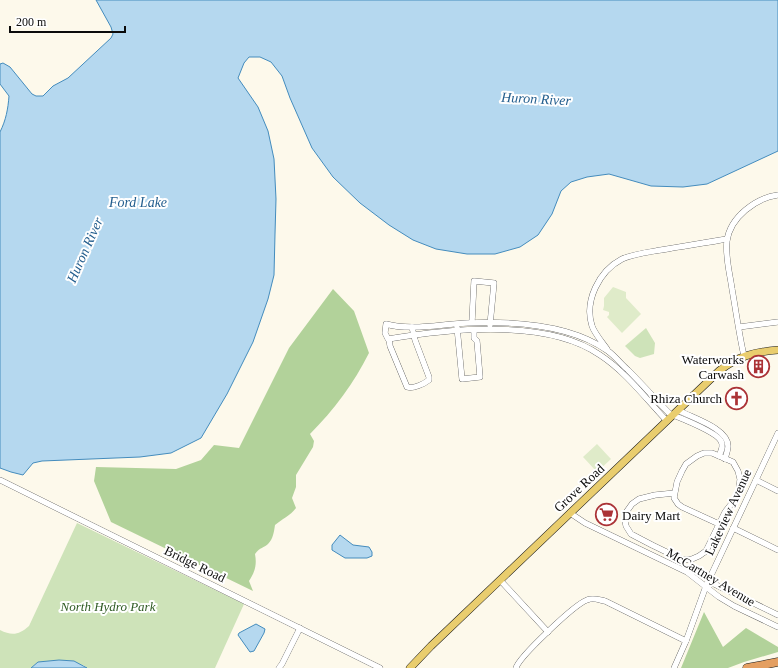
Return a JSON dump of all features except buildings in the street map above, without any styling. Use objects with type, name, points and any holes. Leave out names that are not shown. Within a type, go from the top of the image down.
[{"type":"highway","points":[[747,668],[778,662]]},
{"type":"main road","name":"Grove Road","points":[[410,668],[431,646],[719,371],[730,363],[744,356],[778,350]]},
{"type":"street","points":[[744,356],[728,265],[727,239],[738,217],[749,207],[768,196],[778,195]]},
{"type":"street","points":[[722,458],[728,446],[721,432],[673,415],[653,406],[635,388],[592,327],[589,308],[593,293],[600,280],[610,268],[623,259],[647,252],[727,239]]},
{"type":"street","points":[[472,322],[474,281],[494,283],[490,329]]},
{"type":"street","points":[[412,327],[429,380],[425,383],[410,388],[405,385],[390,346],[389,339],[385,333],[386,324],[395,327],[412,327],[472,322],[491,322],[549,328],[568,332],[588,339],[609,351]]},
{"type":"street","points":[[739,327],[778,322]]},
{"type":"street","points":[[457,323],[462,379],[480,377],[474,330]]},
{"type":"street","points":[[548,335],[549,328]]},
{"type":"street","points":[[389,339],[457,330],[490,329],[561,337],[586,347],[617,364],[639,379],[658,396],[658,401]]},
{"type":"street","points":[[586,347],[588,339]]},
{"type":"street","points":[[635,377],[673,415]]},
{"type":"street","points":[[635,388],[640,383]]},
{"type":"street","points":[[653,406],[658,401]]},
{"type":"street","name":"Lakeview Avenue","points":[[674,668],[686,641],[707,583],[778,433]]},
{"type":"street","points":[[675,493],[654,495],[638,499],[627,511],[625,522],[628,530],[636,537],[683,560],[699,556],[706,551],[725,512],[736,498],[739,490],[740,479],[734,462],[711,453],[704,453],[693,458],[682,471],[677,482],[675,500],[682,507],[719,524]]},
{"type":"street","name":"Bridge Road","points":[[0,480],[380,668]]},
{"type":"street","points":[[756,480],[778,491]]},
{"type":"street","name":"McCartney Avenue","points":[[570,513],[585,522],[687,572],[707,583],[719,597],[734,606],[778,626]]},
{"type":"street","points":[[733,528],[778,550]]},
{"type":"street","points":[[500,580],[548,632]]},
{"type":"street","points":[[707,583],[778,615]]},
{"type":"street","points":[[516,668],[521,658],[548,632],[581,603],[588,599],[605,601],[686,641]]},
{"type":"street","points":[[279,668],[300,628]]},
{"type":"green space","points":[[613,287],[626,292],[626,298],[641,314],[622,333],[607,317],[609,312],[603,310],[604,298]]},
{"type":"green space","points":[[333,289],[354,311],[369,353],[343,396],[310,434],[314,441],[313,447],[296,475],[296,487],[292,498],[296,508],[275,525],[270,542],[255,554],[255,568],[249,581],[253,591],[111,522],[94,481],[96,467],[176,469],[201,460],[214,445],[239,448],[289,348]]},
{"type":"green space","points":[[646,328],[655,343],[654,354],[640,358],[635,356],[625,346]]},
{"type":"green space","points":[[597,444],[611,459],[597,472],[583,457]]},
{"type":"green space","name":"North Hydro Park","points":[[77,523],[244,604],[215,668],[87,668],[83,665],[38,662],[31,668],[0,668],[0,630],[15,634],[29,626]]},
{"type":"green space","points":[[704,612],[723,647],[746,628],[778,647],[778,652],[728,668],[681,668]]},
{"type":"water","name":"Ford Lake","points":[[96,0],[778,0],[778,151],[707,184],[683,187],[651,186],[609,174],[587,177],[571,182],[561,191],[552,214],[538,235],[520,247],[495,254],[467,254],[436,249],[413,240],[389,225],[360,203],[333,177],[312,148],[282,76],[271,62],[260,57],[249,57],[244,63],[238,78],[258,107],[268,131],[274,159],[276,199],[274,275],[268,299],[253,342],[227,394],[201,438],[171,453],[140,457],[42,461],[33,463],[23,475],[0,468],[0,132],[4,123],[9,96],[0,84],[0,64],[3,63],[10,67],[32,94],[36,96],[43,96],[53,86],[68,78],[111,38],[113,34],[111,27]]},
{"type":"water","points":[[340,535],[353,545],[369,547],[372,552],[372,556],[367,558],[345,558],[332,550],[332,545]]},
{"type":"water","points":[[256,624],[265,629],[254,651],[250,652],[238,635]]},
{"type":"water","points":[[59,660],[74,661],[87,668],[31,668],[38,662]]},
{"type":"place","name":"Waterworks Carwash","points":[[759,366]]},
{"type":"place","name":"Rhiza Church","points":[[737,398]]},
{"type":"place","name":"Dairy Mart","points":[[606,515]]},
{"type":"water label","name":"Huron River","points":[[536,99]]},
{"type":"water label","name":"Huron River","points":[[85,250]]}]
